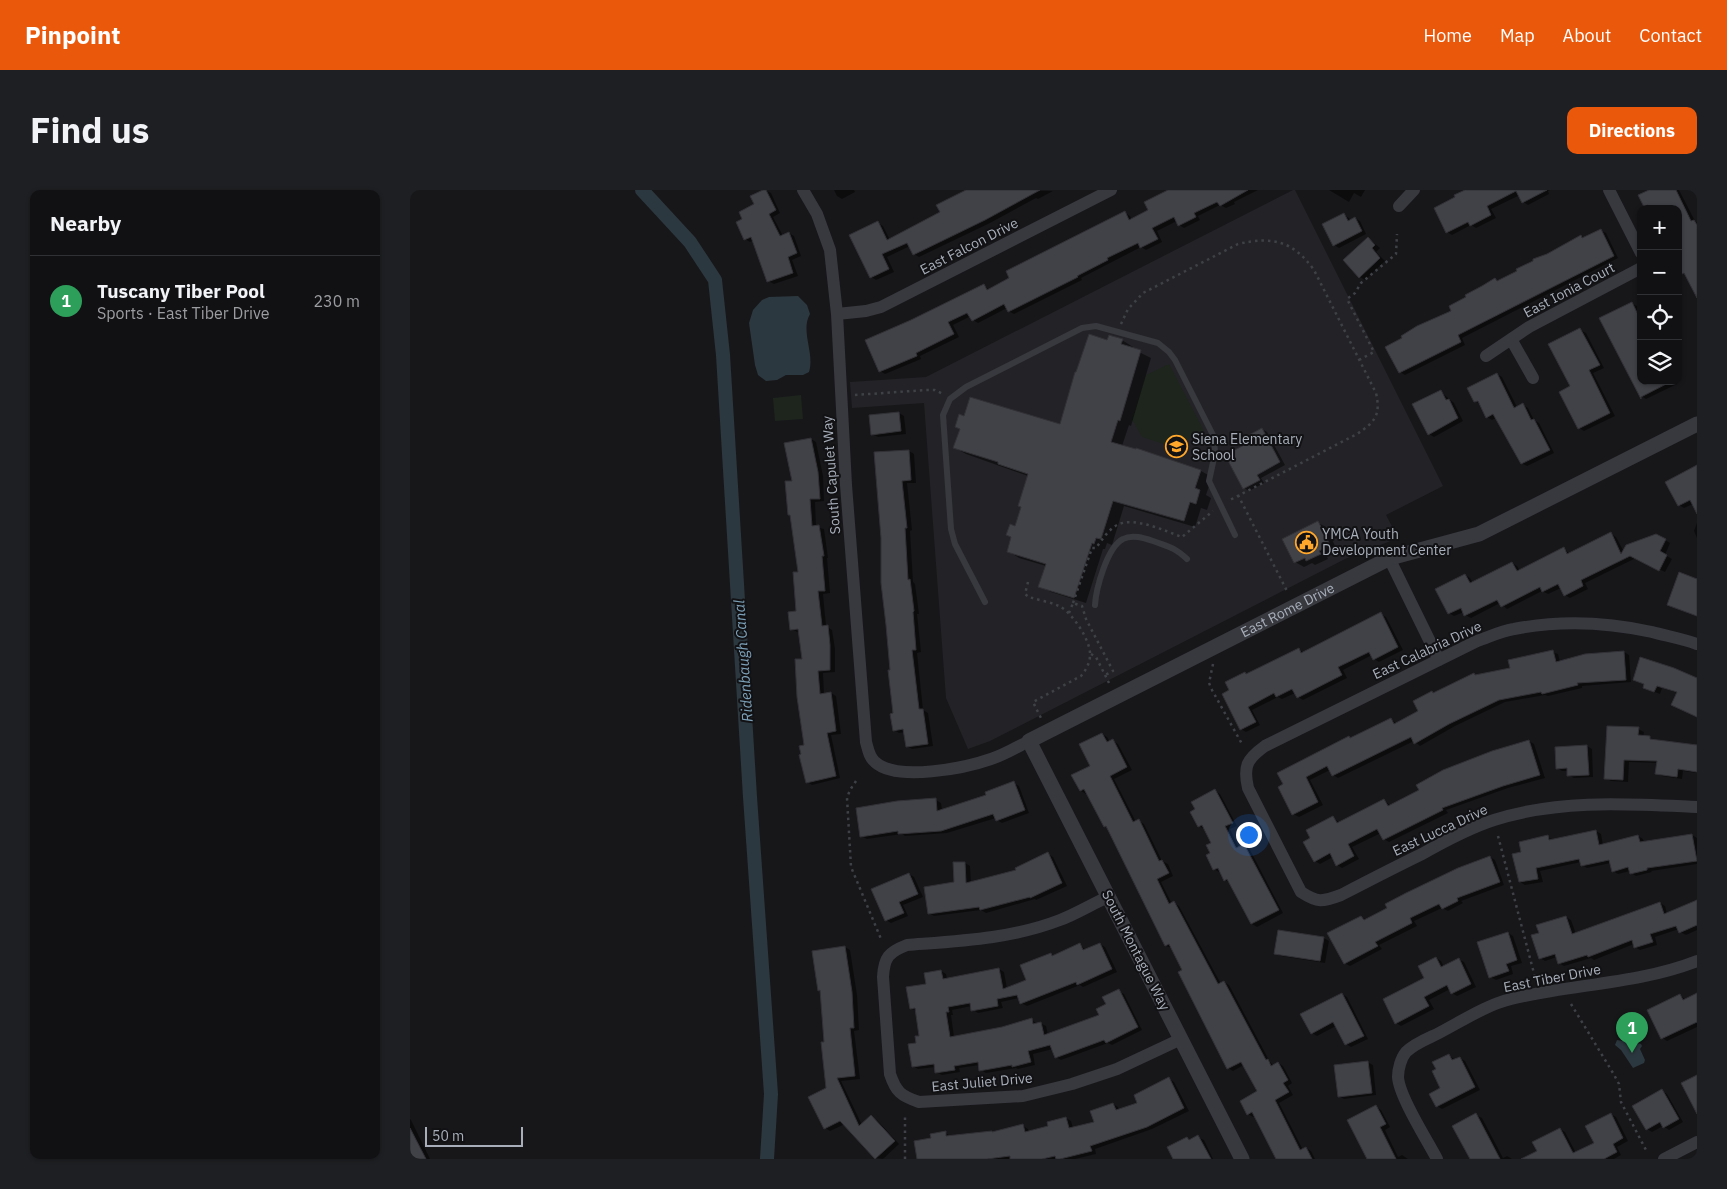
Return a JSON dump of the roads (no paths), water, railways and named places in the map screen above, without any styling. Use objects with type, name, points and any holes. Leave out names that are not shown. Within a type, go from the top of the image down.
[{"type":"street","name":"South Capulet Way","points":[[804,190],[817,214],[830,250],[865,732],[869,753],[875,762]]},
{"type":"street","name":"East Falcon Drive","points":[[836,314],[866,311],[881,307],[1111,190]]},
{"type":"street","points":[[1399,206],[1414,190]]},
{"type":"street","points":[[1609,190],[1639,250]]},
{"type":"street","name":"East Ionia Court","points":[[1486,356],[1529,327],[1637,270]]},
{"type":"street","points":[[1512,339],[1533,378]]},
{"type":"street","name":"East Rome Drive","points":[[875,762],[888,770],[902,772],[958,769],[993,759],[1389,558],[1479,534],[1697,424]]},
{"type":"street","points":[[1389,558],[1439,660]]},
{"type":"street","name":"East Calabria Drive","points":[[1322,902],[1312,899],[1301,892],[1248,788],[1245,776],[1246,765],[1254,754],[1265,746],[1477,640],[1512,629],[1550,623],[1578,622],[1627,627],[1687,640],[1697,644]]},
{"type":"street","name":"South Montague Way","points":[[1029,741],[1242,1159]]},
{"type":"street","name":"East Lucca Drive","points":[[1322,902],[1341,895],[1464,832],[1494,820],[1516,814],[1540,809],[1600,804],[1697,807]]},
{"type":"street","name":"East Juliet Drive","points":[[1108,896],[1060,920],[1017,933],[907,945],[897,949],[888,956],[884,965],[883,977],[889,1064],[890,1074],[898,1092],[907,1098],[919,1102],[1024,1096],[1072,1084],[1118,1069],[1181,1039]]},
{"type":"street","name":"East Tiber Drive","points":[[1437,1159],[1401,1090],[1398,1076],[1400,1064],[1406,1053],[1416,1045],[1485,1009],[1510,999],[1638,978],[1683,967],[1697,961]]},
{"type":"street","points":[[1664,1159],[1697,1142]]},
{"type":"lane","points":[[985,602],[955,544],[951,529],[943,415],[950,399],[966,387],[1082,328],[1096,326],[1158,343],[1175,360],[1214,437],[1215,453],[1209,482],[1235,535]]},
{"type":"lane","points":[[1095,605],[1095,596],[1110,552],[1123,538],[1144,538],[1176,549],[1187,559]]},
{"type":"waterway","name":"Ridenbaugh Canal","points":[[642,190],[690,242],[715,280],[723,355],[750,797],[771,1094],[767,1159]]},
{"type":"place","name":"Siena Elementary School","points":[[1176,447]]},
{"type":"place","name":"YMCA Youth Development Center","points":[[1306,542]]},
{"type":"place","name":"Tuscany Tiber Pool","points":[[1632,1053]]}]
